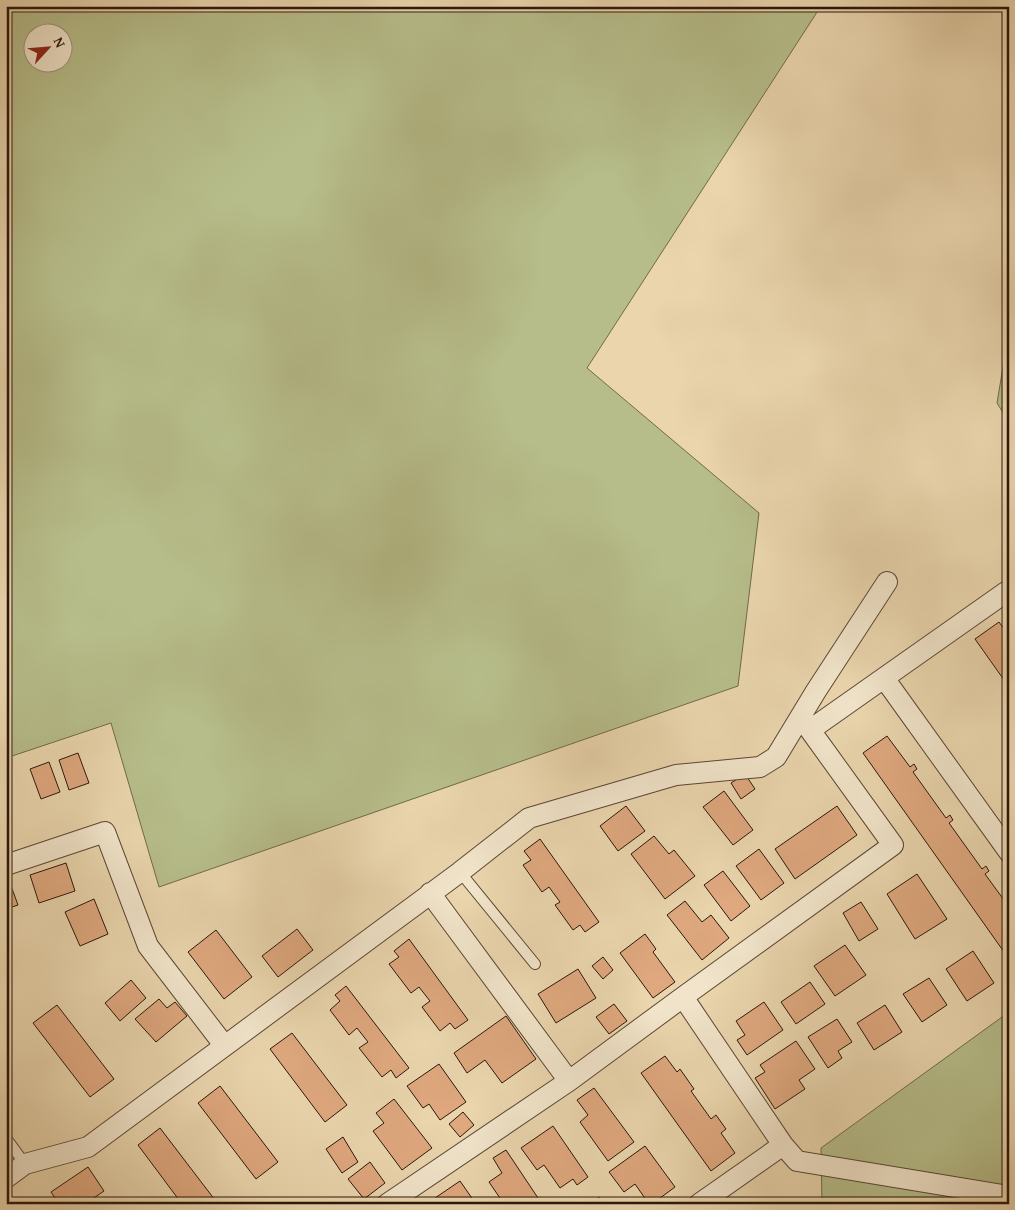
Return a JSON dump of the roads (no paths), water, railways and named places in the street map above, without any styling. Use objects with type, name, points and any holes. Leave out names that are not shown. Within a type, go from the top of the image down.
[{"type":"street","points":[[6,1178],[25,1164],[88,1147],[460,872],[529,818],[676,775],[760,767],[776,757],[816,691],[887,582]]},
{"type":"street","points":[[387,1204],[569,1082],[683,996],[893,845],[810,730],[1006,592],[1009,596]]},
{"type":"street","points":[[884,678],[1009,852]]},
{"type":"street","points":[[6,865],[104,832],[148,946],[224,1045]]},
{"type":"street","points":[[430,893],[569,1082]]},
{"type":"street","points":[[683,996],[783,1145],[797,1161],[1009,1196]]},
{"type":"street","points":[[699,1204],[783,1145]]},
{"type":"lane","points":[[460,872],[535,964]]},
{"type":"lane","points":[[6,1138],[25,1164]]}]
